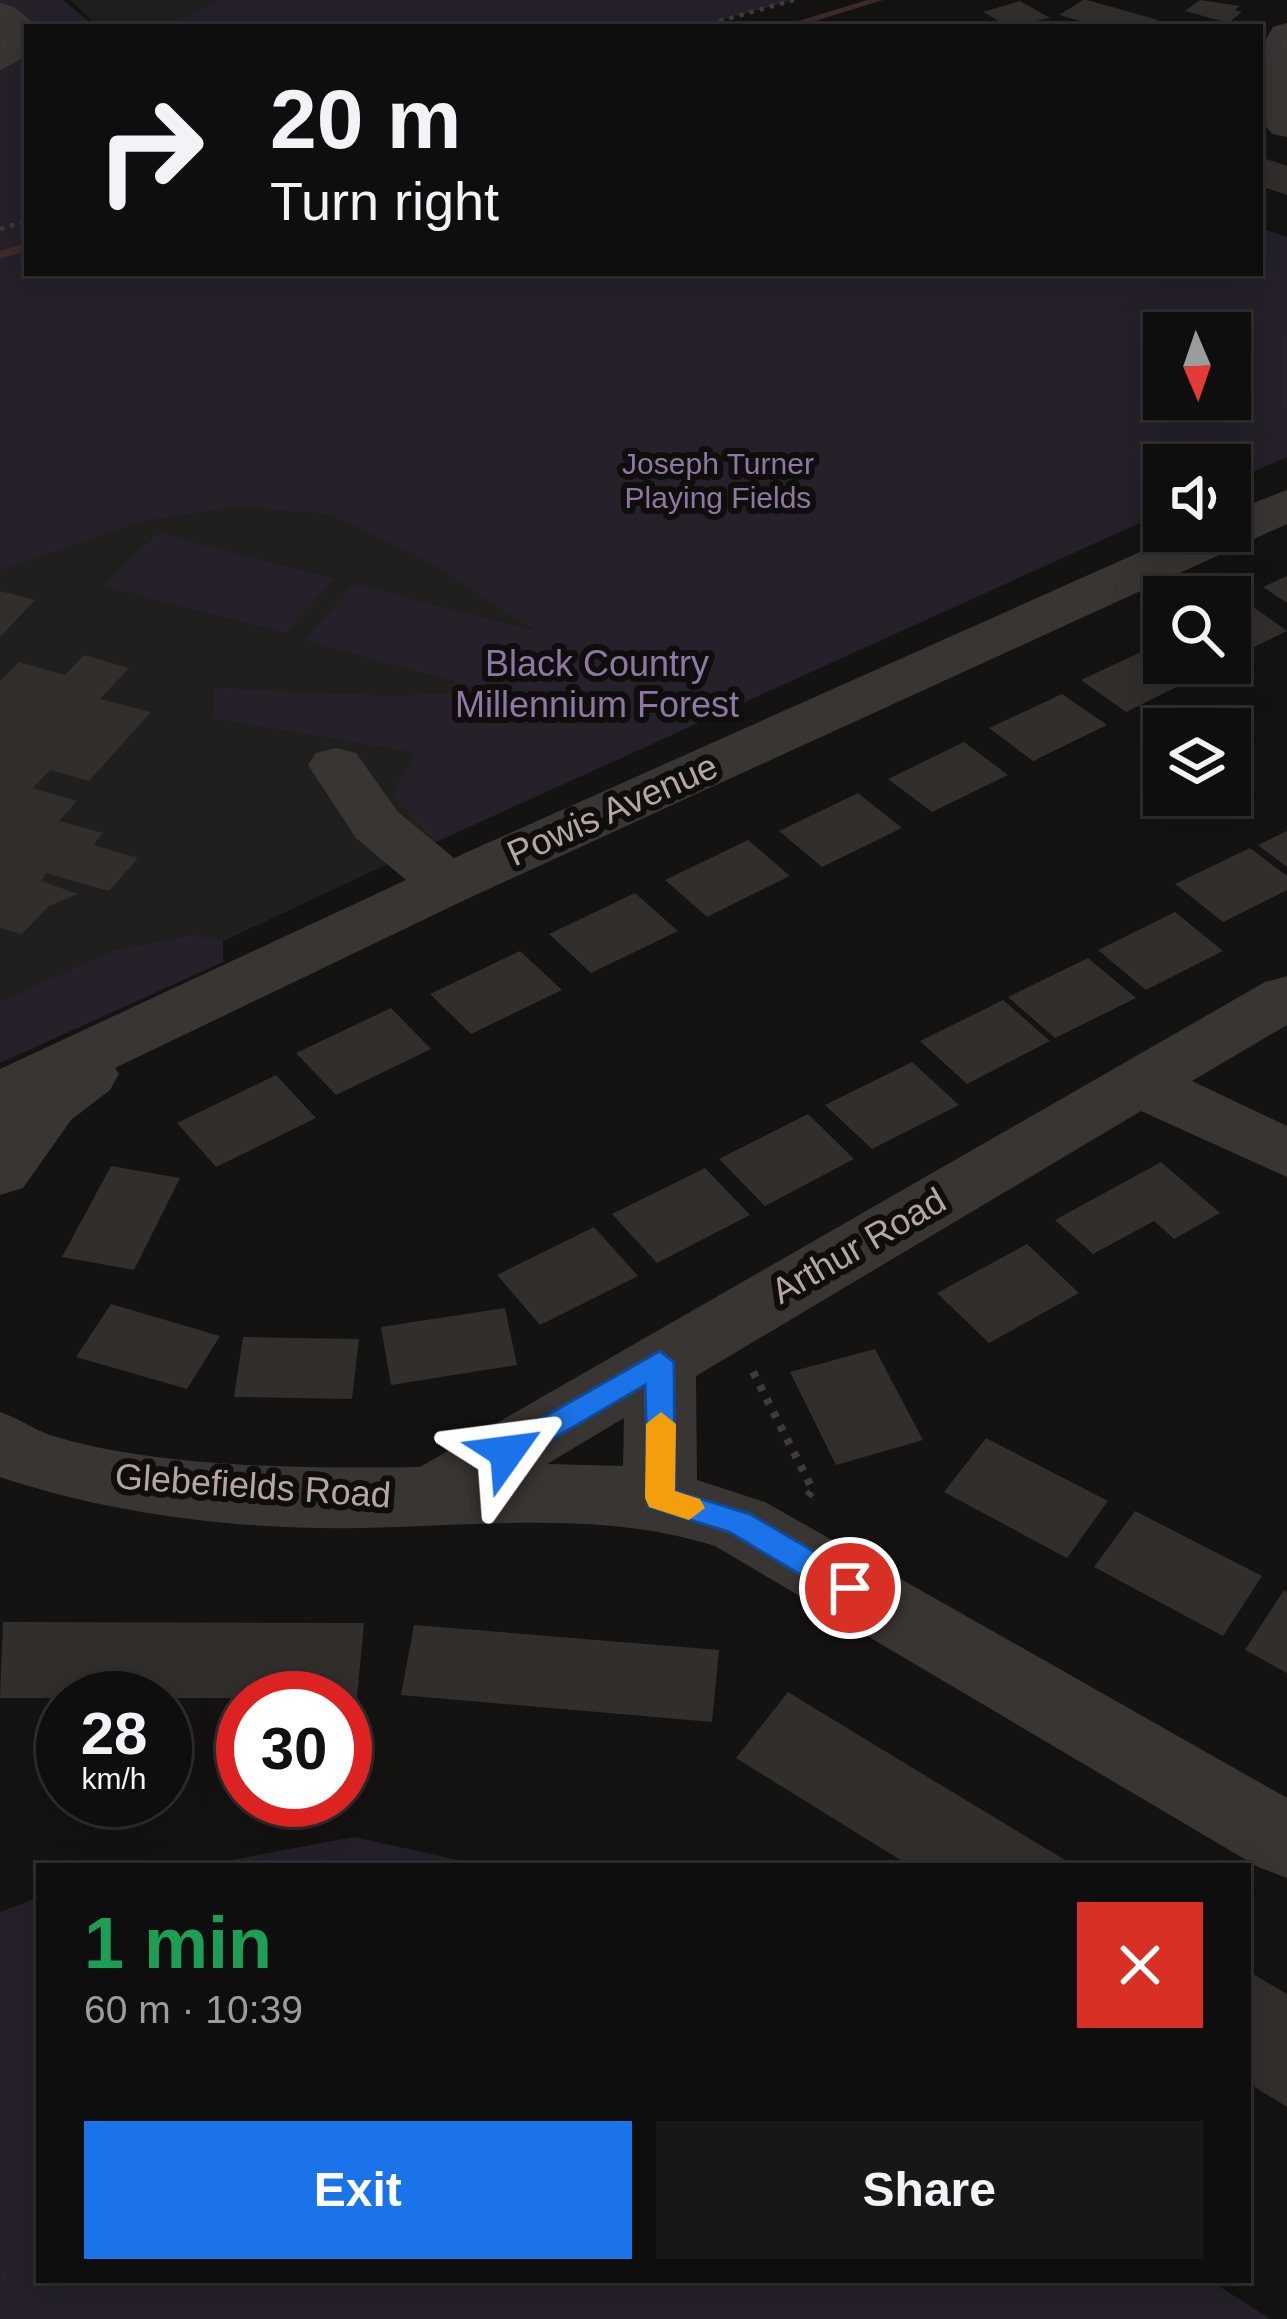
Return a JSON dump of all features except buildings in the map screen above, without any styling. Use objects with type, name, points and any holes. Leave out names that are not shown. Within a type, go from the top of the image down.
[{"type":"street","points":[[0,15],[24,36]]},
{"type":"street","points":[[1272,105],[1287,35]]},
{"type":"street","points":[[0,58],[24,40]]},
{"type":"street","name":"Powis Avenue","points":[[1251,521],[1287,505]]},
{"type":"street","name":"Powis Avenue","points":[[0,1096],[448,884],[1183,552]]},
{"type":"street","points":[[336,765],[377,825],[448,884]]},
{"type":"street","name":"Arthur Road","points":[[430,1497],[1287,997]]},
{"type":"street","points":[[0,1171],[48,1104],[157,1021]]},
{"type":"street","points":[[1136,1082],[1287,1153]]},
{"type":"street","points":[[660,1362],[660,1498]]},
{"type":"street","name":"Glebefields Road","points":[[0,1441],[50,1464],[149,1484],[430,1497],[597,1493],[660,1498],[739,1523],[1287,1841]]},
{"type":"path","points":[[710,24],[794,0]]},
{"type":"path","points":[[725,1324],[813,1490],[770,1542]]},
{"type":"shaded area","points":[[70,0],[217,0],[167,24],[95,24]]},
{"type":"shaded area","points":[[326,436],[686,724],[0,1046],[0,534]]},
{"type":"green space","name":"Joseph Turner Playing Fields","points":[[0,0],[63,0],[92,24],[24,24],[24,276],[1263,276],[1263,229],[1287,237],[1287,457],[1251,473],[1251,444],[1143,444],[1143,522],[436,842],[392,795],[415,753],[213,718],[215,688],[393,696],[489,691],[304,640],[354,584],[536,631],[424,559],[329,514],[236,507],[142,521],[0,570]]},
{"type":"green space","points":[[217,0],[794,0],[710,24],[167,24]]},
{"type":"green space","points":[[158,533],[335,579],[285,633],[104,586]]},
{"type":"green space","points":[[195,935],[223,941],[223,962],[0,1063],[0,1002],[115,950]]},
{"type":"green space","points":[[354,1837],[472,1863],[216,1863]]},
{"type":"green space","points":[[36,1898],[36,2283],[1215,2283],[1270,2319],[0,2319],[0,1912]]},
{"type":"waterway","points":[[794,24],[878,0]]},
{"type":"waterway","points":[[0,255],[24,248]]},
{"type":"slow traffic","points":[[661,1424],[660,1498],[689,1508]]},
{"type":"route","points":[[507,1452],[660,1362],[660,1498],[739,1523],[850,1588]]},
{"type":"park label","name":"Black Country Millennium Forest","points":[[597,684]]}]
